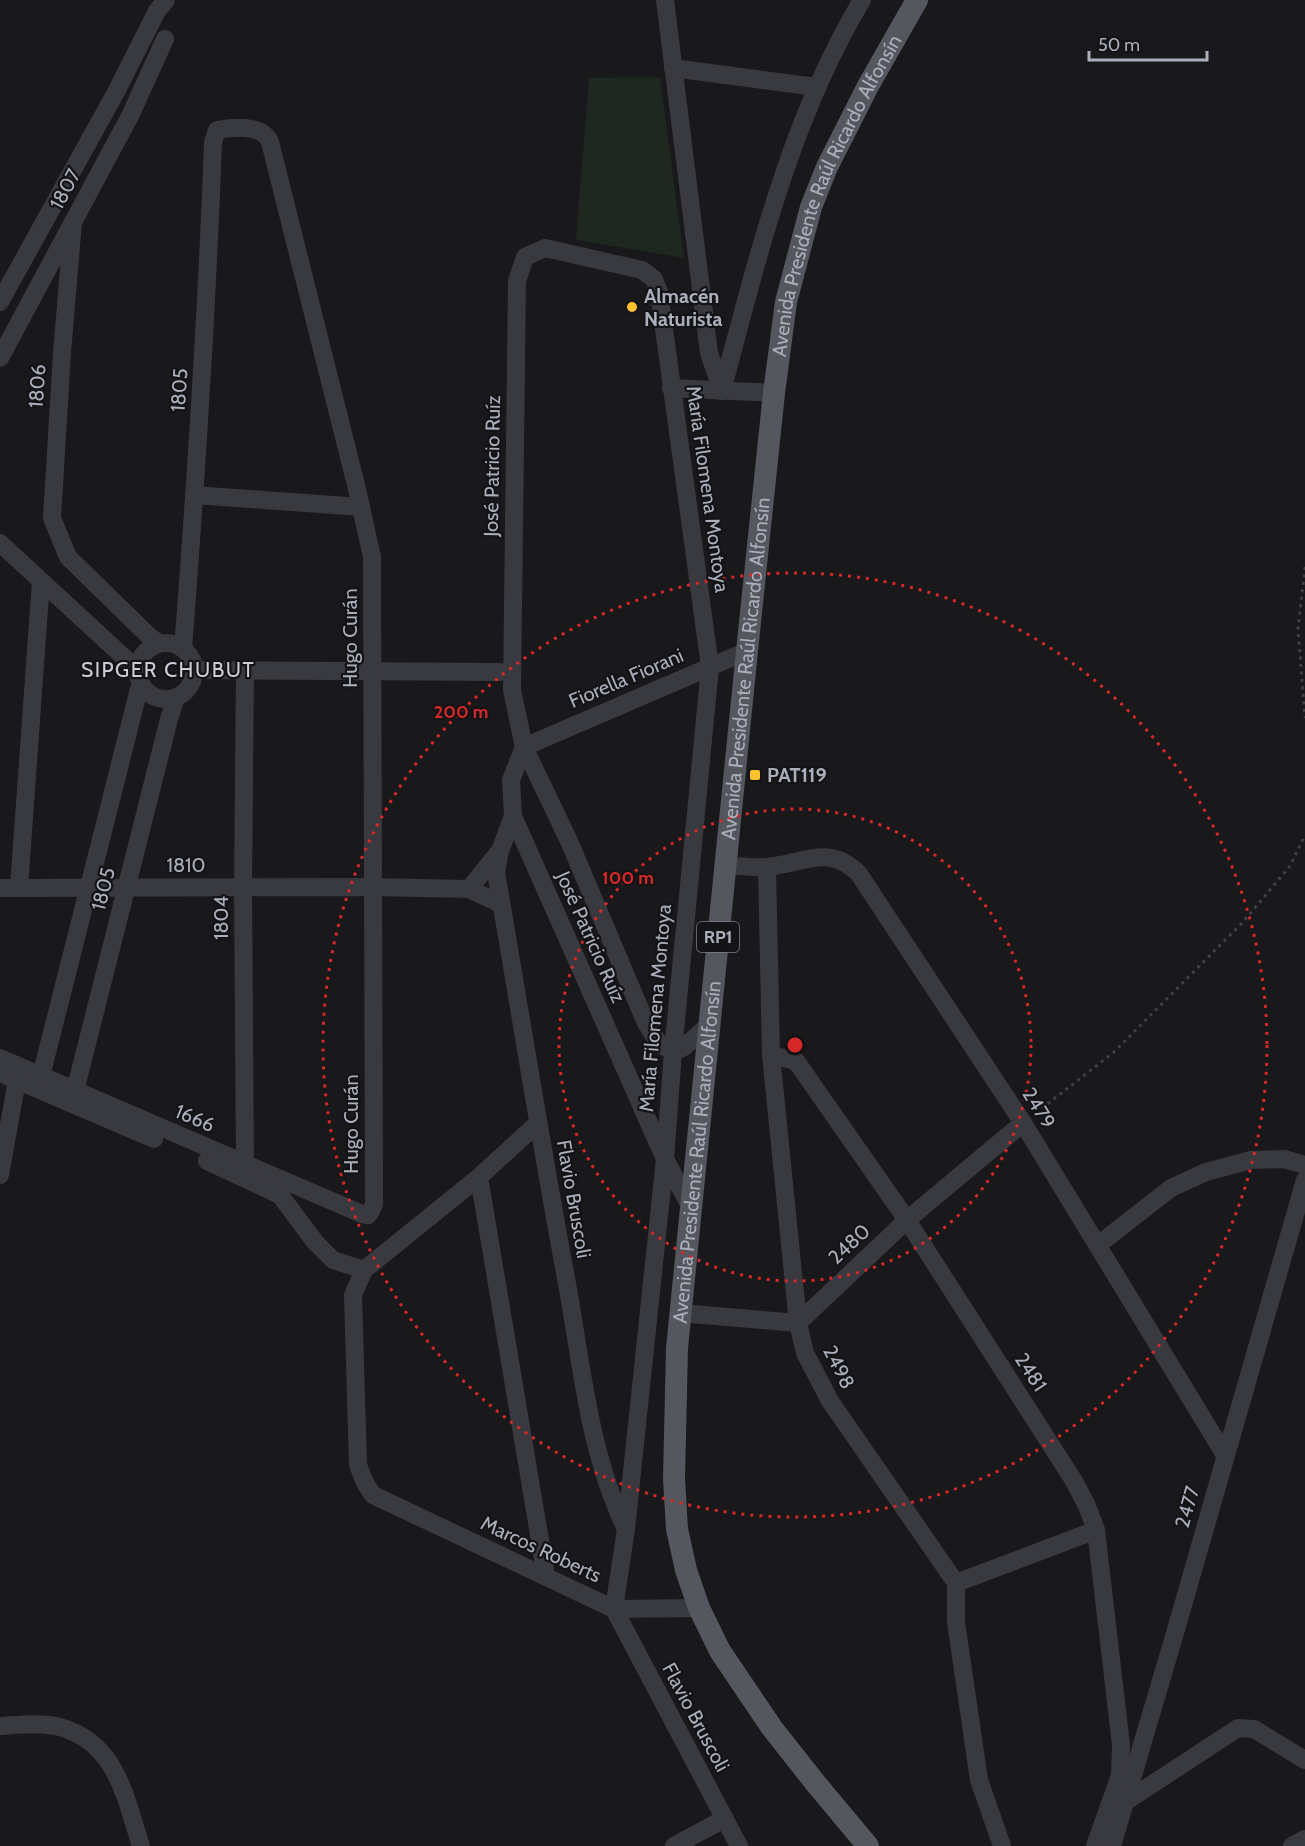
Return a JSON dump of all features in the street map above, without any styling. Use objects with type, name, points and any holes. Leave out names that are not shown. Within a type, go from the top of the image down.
[{"type":"main road","name":"Avenida Presidente Raúl Ricardo Alfonsín","points":[[868,1846],[772,1728],[720,1651],[699,1608],[686,1570],[677,1529],[674,1479],[677,1348],[747,651],[774,393],[786,302],[811,207],[827,167],[868,86],[917,0]]},
{"type":"street","points":[[0,302],[116,92],[156,11],[166,0]]},
{"type":"street","name":"María Filomena Montoya","points":[[665,0],[709,353],[722,391]]},
{"type":"street","points":[[722,391],[764,232],[791,149],[816,87],[862,0]]},
{"type":"street","name":"1807","points":[[0,358],[130,116],[165,39]]},
{"type":"street","points":[[673,68],[816,87]]},
{"type":"street","name":"Hugo Curán","points":[[214,135],[217,130],[225,128],[257,130],[267,136],[270,142],[372,557],[374,1204],[371,1211]]},
{"type":"street","name":"1805","points":[[183,649],[211,230],[214,135]]},
{"type":"street","name":"1806","points":[[73,222],[52,518],[68,557],[151,638],[159,643]]},
{"type":"street","name":"María Filomena Montoya","points":[[525,257],[545,249],[642,270],[654,279],[659,292],[710,667],[665,1159],[626,1529],[614,1609]]},
{"type":"street","name":"José Patricio Ruíz","points":[[525,257],[517,281],[512,690],[518,726],[524,747],[569,841],[646,1023],[658,1042],[673,1052]]},
{"type":"street","points":[[0,287],[18,268]]},
{"type":"street","points":[[671,388],[774,393]]},
{"type":"street","points":[[194,495],[361,507]]},
{"type":"street","points":[[0,543],[127,660],[146,693],[166,700],[176,698],[191,684],[193,663],[183,649],[171,643],[159,643],[150,647],[143,654],[138,664],[139,678]]},
{"type":"street","points":[[19,887],[41,581]]},
{"type":"street","points":[[513,627],[503,646],[500,672],[501,705],[518,726]]},
{"type":"street","name":"Fiorella Fiorani","points":[[524,747],[747,651]]},
{"type":"street","points":[[194,670],[500,672]]},
{"type":"street","name":"1804","points":[[245,670],[243,887],[245,1164]]},
{"type":"street","name":"1805","points":[[41,1076],[139,678]]},
{"type":"street","name":"1805","points":[[75,1091],[169,718],[176,698]]},
{"type":"street","name":"José Patricio Ruíz","points":[[524,747],[511,780],[513,816],[665,1159],[690,1206]]},
{"type":"street","points":[[501,904],[469,889],[500,851],[513,816]]},
{"type":"street","name":"Flavio Bruscoli","points":[[500,851],[496,872],[537,1123],[600,1459],[613,1502],[626,1529]]},
{"type":"street","name":"2479","points":[[725,865],[767,867],[818,856],[849,863],[859,874],[1023,1123],[1225,1455]]},
{"type":"street","name":"2498","points":[[767,867],[771,1055],[798,1323],[805,1353],[830,1401],[956,1583]]},
{"type":"street","name":"1810","points":[[0,888],[469,889]]},
{"type":"street","points":[[673,1052],[684,1047],[709,1025]]},
{"type":"street","name":"2481","points":[[771,1055],[796,1061],[908,1220],[1074,1481],[1096,1530],[1121,1744],[1120,1775],[1095,1846]]},
{"type":"street","name":"1666","points":[[0,1058],[362,1214],[368,1215],[371,1211]]},
{"type":"street","points":[[0,1073],[216,1165],[280,1195],[315,1242],[333,1260],[364,1270],[479,1177],[537,1123]]},
{"type":"street","points":[[0,1175],[17,1080]]},
{"type":"street","name":"2480","points":[[798,1323],[908,1220],[1023,1123]]},
{"type":"street","points":[[1098,1245],[1171,1188],[1206,1172],[1251,1160],[1284,1159],[1305,1165]]},
{"type":"street","points":[[479,1177],[546,1576]]},
{"type":"street","name":"2477","points":[[1112,1846],[1305,1180]]},
{"type":"street","name":"Marcos Roberts","points":[[364,1270],[353,1295],[358,1465],[373,1495],[614,1609],[699,1608]]},
{"type":"street","points":[[680,1313],[798,1323]]},
{"type":"street","points":[[1002,1846],[979,1779],[956,1622],[956,1583],[1096,1530]]},
{"type":"street","name":"Flavio Bruscoli","points":[[614,1609],[739,1846]]},
{"type":"street","points":[[0,1726],[58,1727],[88,1739],[104,1753],[122,1786],[141,1846]]},
{"type":"street","points":[[1125,1802],[1238,1728],[1254,1729],[1305,1760]]},
{"type":"street","points":[[674,1846],[724,1819]]},
{"type":"street","points":[[1292,1846],[1305,1839]]},
{"type":"path","points":[[1305,567],[1298,629],[1305,718]]},
{"type":"path","points":[[1023,1123],[1114,1052],[1243,922],[1290,866],[1305,835]]},
{"type":"shaded area","points":[[660,77],[684,258],[576,240],[589,78]]},
{"type":"place","name":"Almacén Naturista","points":[[632,307]]},
{"type":"place","name":"PAT119","points":[[755,775]]},
{"type":"district","name":"SIPGER CHUBUT","points":[[168,670]]}]
